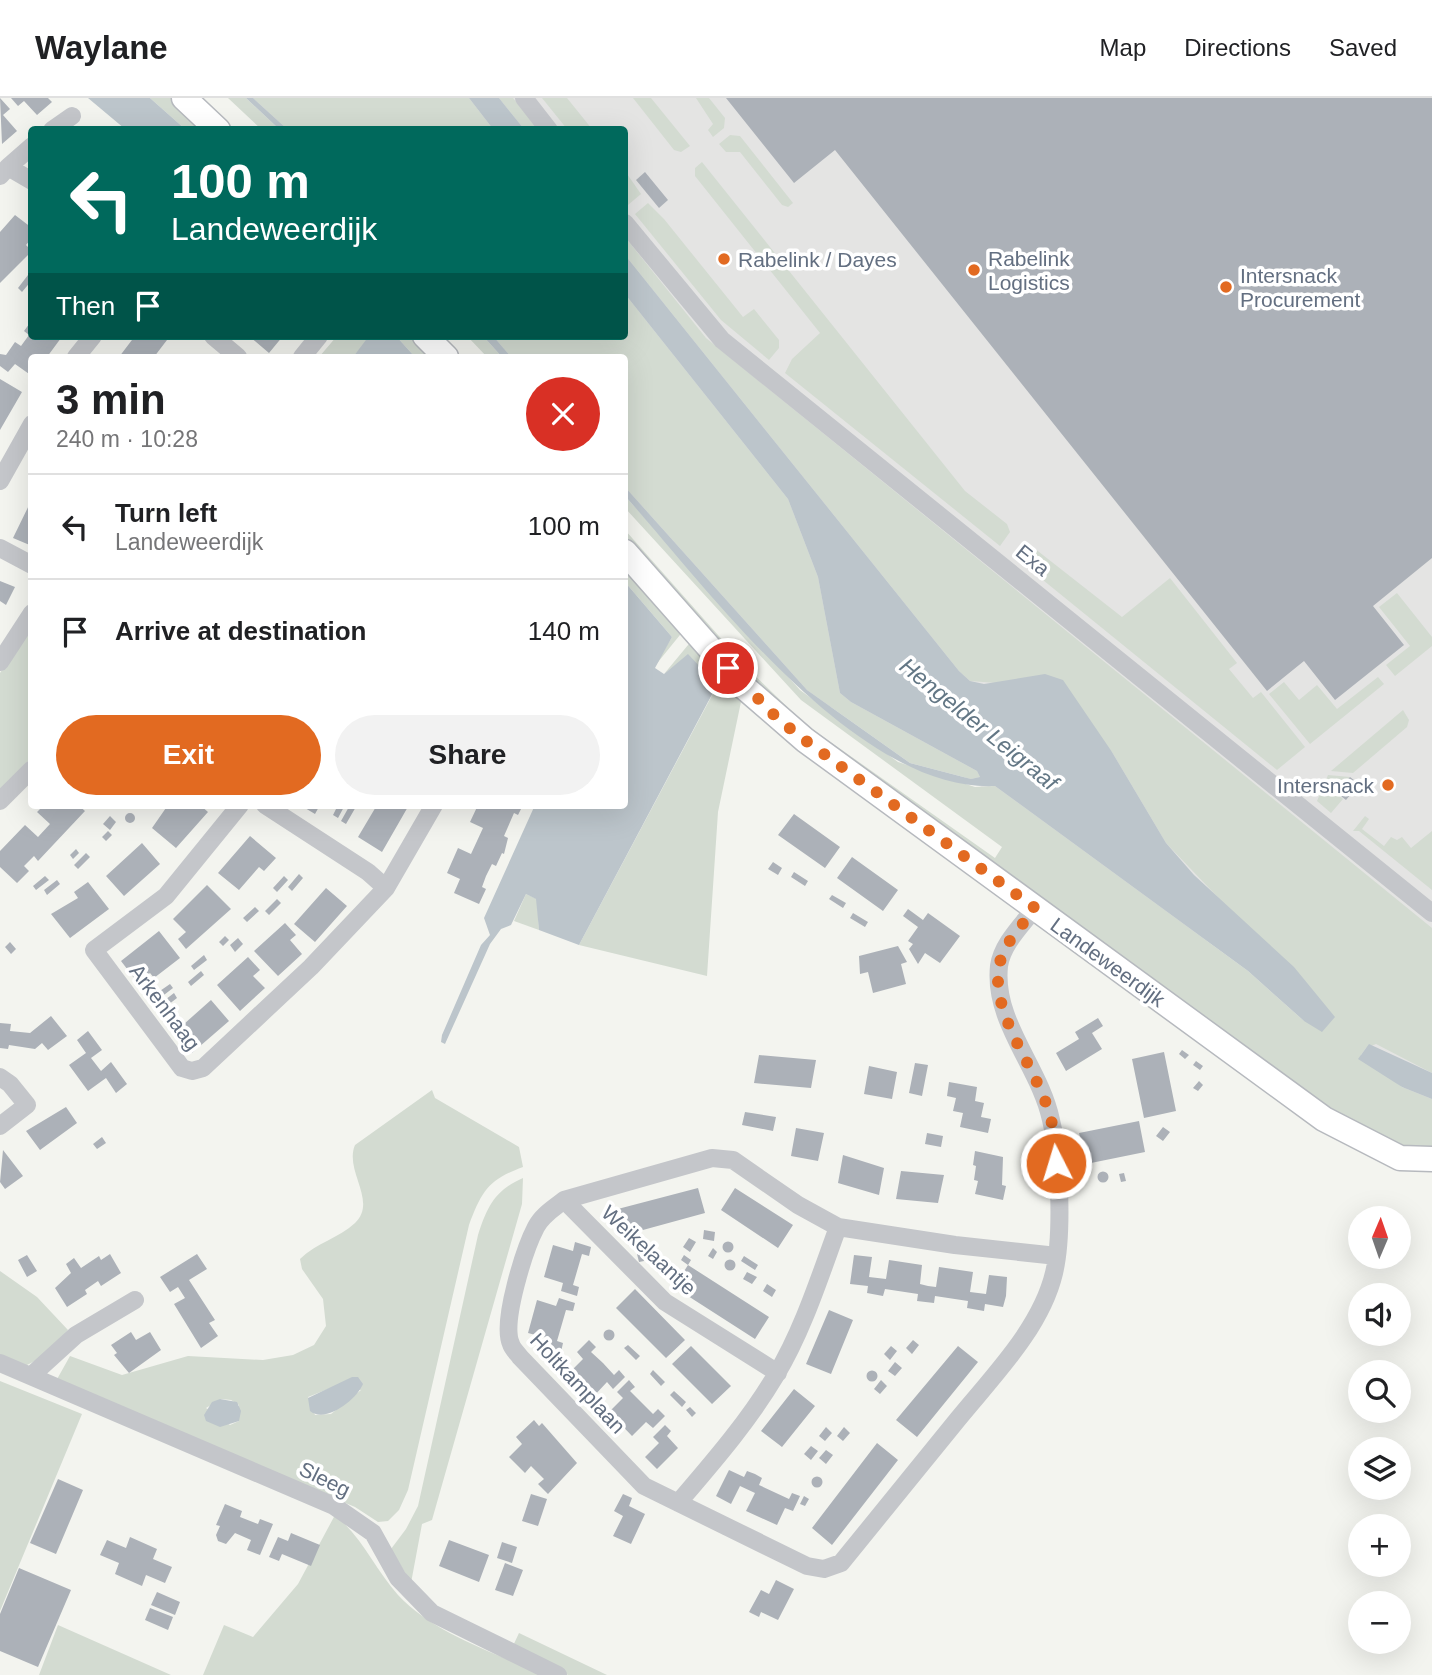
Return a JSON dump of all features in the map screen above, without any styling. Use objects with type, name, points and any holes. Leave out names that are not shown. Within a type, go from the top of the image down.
[{"type":"street","points":[[184,98],[214,126]]},
{"type":"street","points":[[524,98],[546,126]]},
{"type":"street","points":[[58,126],[72,116]]},
{"type":"street","points":[[28,150],[4,171],[28,180]]},
{"type":"street","name":"Exa","points":[[628,227],[722,340],[1432,913]]},
{"type":"street","points":[[78,354],[90,340]]},
{"type":"street","points":[[217,340],[234,354]]},
{"type":"street","points":[[304,354],[316,340]]},
{"type":"street","points":[[429,340],[443,354]]},
{"type":"street","points":[[0,481],[28,431]]},
{"type":"street","points":[[0,548],[28,563]]},
{"type":"street","name":"Landeweerdijk","points":[[628,555],[745,688],[778,719],[1324,1119],[1400,1158],[1432,1159]]},
{"type":"street","points":[[0,662],[28,619]]},
{"type":"street","points":[[0,801],[28,773]]},
{"type":"street","name":"Arkenhaag","points":[[237,809],[166,896],[94,950],[182,1068],[192,1071],[203,1068],[311,967],[386,888]]},
{"type":"street","points":[[271,809],[368,872],[386,888],[432,809]]},
{"type":"street","points":[[1035,908],[1006,946],[999,963],[998,988],[1002,1010],[1028,1058],[1051,1119],[1058,1185],[1057,1256]]},
{"type":"street","points":[[0,1077],[10,1084],[27,1105],[0,1126]]},
{"type":"street","name":"Holtkamplaan","points":[[712,1158],[733,1160],[799,1205],[838,1227],[955,1245],[1057,1256],[1054,1276],[1041,1307],[1011,1354],[841,1563],[824,1569],[807,1566],[644,1486],[511,1344],[508,1326],[510,1307],[536,1226],[564,1200],[712,1158]]},
{"type":"street","name":"Weikelaantje","points":[[564,1200],[665,1302],[778,1373]]},
{"type":"street","points":[[678,1503],[743,1427],[778,1373],[807,1311],[838,1227]]},
{"type":"street","points":[[32,1376],[76,1335],[135,1300]]},
{"type":"street","name":"Sleeg","points":[[0,1363],[334,1506],[373,1533],[398,1578],[432,1613],[558,1675]]},
{"type":"shaded area","points":[[150,98],[171,98],[202,126],[182,126]]},
{"type":"shaded area","points":[[228,98],[246,98],[276,126],[258,126]]},
{"type":"shaded area","points":[[250,98],[1432,98],[1432,1112],[1329,1024],[974,782],[810,696],[628,495],[628,354],[502,354],[490,340],[628,340],[628,126],[279,126]]},
{"type":"shaded area","points":[[253,98],[469,98],[491,126],[284,126]]},
{"type":"shaded area","points":[[499,98],[513,98],[536,126],[522,126]]},
{"type":"shaded area","points":[[542,98],[567,98],[590,126],[565,126]]},
{"type":"shaded area","points":[[633,98],[651,98],[690,146],[681,152],[674,150]]},
{"type":"shaded area","points":[[696,98],[709,98],[725,118],[724,128],[713,137],[708,130],[713,124]]},
{"type":"shaded area","points":[[730,135],[740,136],[793,203],[788,207],[782,205],[740,152],[726,152],[719,144]]},
{"type":"shaded area","points":[[702,162],[965,491],[1007,524],[1010,532],[1000,546],[785,373],[792,359],[820,333],[695,176],[695,168]]},
{"type":"shaded area","points":[[628,175],[641,194],[628,205]]},
{"type":"shaded area","points":[[648,203],[743,317],[754,309],[779,340],[779,348],[769,360],[721,320],[635,214]]},
{"type":"shaded area","points":[[628,241],[706,338],[1432,928],[1432,1073],[1376,1044],[1366,1048],[1361,1055],[1402,1087],[1432,1099],[1432,1146],[1400,1147],[1347,1121],[798,726],[727,654],[628,541],[628,533],[749,670],[805,724],[995,858],[1002,847],[801,700],[628,511],[628,499],[800,690],[898,762],[975,787],[995,786],[1248,971],[1304,1021],[1230,910],[1166,843],[1112,752],[996,683],[970,681],[959,671],[628,259]]},
{"type":"shaded area","points":[[628,298],[788,499],[818,577],[840,693],[851,702],[977,771],[980,777],[971,779],[910,763],[807,690],[628,490],[628,354],[508,354],[496,340],[628,340]]},
{"type":"shaded area","points":[[334,340],[367,340],[356,354],[322,354]]},
{"type":"shaded area","points":[[400,340],[419,340],[431,354],[412,354]]},
{"type":"shaded area","points":[[471,340],[487,340],[499,354],[484,354]]},
{"type":"shaded area","points":[[1034,548],[1122,617],[1170,578],[1237,663],[1229,669],[1253,698],[1261,692],[1305,747],[1277,770],[1022,563]]},
{"type":"shaded area","points":[[628,566],[684,630],[654,667],[672,637],[628,586]]},
{"type":"shaded area","points":[[1397,593],[1432,637],[1432,646],[1395,676],[1386,665],[1410,646],[1379,607]]},
{"type":"shaded area","points":[[28,629],[28,761],[0,790],[0,673]]},
{"type":"shaded area","points":[[693,639],[742,697],[718,812],[707,976],[579,945],[717,686],[688,655],[664,674]]},
{"type":"shaded area","points":[[1378,677],[1384,684],[1310,744],[1269,694],[1284,682],[1299,700],[1317,685],[1337,709]]},
{"type":"shaded area","points":[[1403,710],[1409,720],[1407,727],[1353,773],[1331,771]]},
{"type":"shaded area","points":[[1328,775],[1350,777],[1337,793],[1343,799],[1331,813],[1317,801]]},
{"type":"shaded area","points":[[1365,816],[1369,819],[1362,829],[1384,846],[1391,837],[1397,840],[1402,837],[1411,848],[1432,831],[1432,890],[1359,831],[1353,831]]},
{"type":"shaded area","points":[[526,894],[537,899],[539,930],[514,921]]},
{"type":"shaded area","points":[[432,1090],[435,1098],[519,1147],[523,1167],[502,1177],[488,1188],[469,1225],[408,1490],[399,1510],[388,1521],[378,1522],[355,1507],[56,1381],[70,1356],[122,1375],[188,1356],[263,1360],[293,1355],[314,1345],[326,1326],[323,1299],[302,1269],[300,1259],[349,1228],[361,1214],[362,1196],[353,1155],[355,1145]],"holes":[[[333,1387],[361,1390],[331,1414],[315,1415],[308,1397]],[[221,1399],[231,1400],[239,1405],[239,1421],[230,1425],[206,1408]]]},
{"type":"shaded area","points":[[523,1178],[522,1204],[432,1520],[422,1524],[411,1583],[391,1549],[418,1506],[481,1225],[493,1200],[505,1188]]},
{"type":"shaded area","points":[[0,1271],[37,1297],[68,1330],[47,1355],[23,1367],[0,1358]]},
{"type":"shaded area","points":[[0,1381],[82,1414],[0,1611]]},
{"type":"shaded area","points":[[335,1515],[361,1543],[398,1595],[413,1609],[447,1632],[544,1675],[203,1675],[224,1625],[253,1637],[298,1584]]},
{"type":"shaded area","points":[[58,1625],[171,1675],[39,1675]]},
{"type":"shaded area","points":[[519,1633],[607,1675],[568,1675],[512,1648]]},
{"type":"water","points":[[88,98],[150,98],[182,126],[121,126]]},
{"type":"water","points":[[246,98],[253,98],[284,126],[276,126]]},
{"type":"water","points":[[469,98],[499,98],[522,126],[491,126]]},
{"type":"water","name":"Hengelder Leigraaf","points":[[628,259],[959,671],[970,681],[984,684],[1045,674],[1063,680],[1112,752],[1166,843],[1194,875],[1294,967],[1335,1017],[1322,1032],[1304,1021],[1248,971],[995,786],[943,779],[890,757],[839,722],[790,679],[743,631],[628,499],[628,490],[807,690],[910,763],[971,779],[980,777],[977,771],[851,702],[840,693],[818,577],[788,499],[628,298]]},
{"type":"water","points":[[366,340],[400,340],[412,354],[355,354]]},
{"type":"water","points":[[487,340],[496,340],[508,354],[499,354]]},
{"type":"water","points":[[628,586],[672,637],[655,668],[664,674],[688,654],[717,685],[579,945],[539,930],[536,899],[526,894],[511,925],[501,929],[490,944],[445,1044],[441,1042],[442,1035],[481,945],[490,935],[484,918],[533,809],[628,809]]},
{"type":"water","points":[[1369,1044],[1432,1073],[1432,1099],[1402,1087],[1358,1059]]},
{"type":"water","points":[[352,1377],[358,1377],[363,1384],[348,1403],[324,1414],[310,1411],[308,1398]]},
{"type":"water","points":[[220,1399],[237,1402],[241,1411],[239,1421],[220,1427],[206,1421],[204,1415],[212,1402]]},
{"type":"building","points":[[0,98],[10,109],[3,115],[17,131],[2,144]]},
{"type":"building","points":[[11,98],[48,98],[52,102],[37,115],[24,101],[18,106]]},
{"type":"building","points":[[726,98],[1432,98],[1432,558],[1373,606],[1404,645],[1335,700],[1304,661],[1267,691],[835,150],[794,183]]},
{"type":"building","points":[[645,172],[668,200],[659,208],[636,180]]},
{"type":"building","points":[[15,215],[28,225],[28,255],[0,283],[0,232]]},
{"type":"building","points":[[28,275],[28,285],[22,292],[18,288]]},
{"type":"building","points":[[28,336],[28,340],[60,340],[49,354],[28,354],[28,373],[15,364],[8,372],[0,366],[0,354],[6,355],[15,342],[21,346]]},
{"type":"building","points":[[132,340],[167,340],[156,354],[121,354]]},
{"type":"building","points":[[254,340],[280,340],[269,353]]},
{"type":"building","points":[[0,379],[22,392],[0,430]]},
{"type":"building","points":[[28,507],[28,544],[13,538]]},
{"type":"building","points":[[0,581],[15,587],[6,605],[0,601]]},
{"type":"building","points":[[1350,777],[1359,784],[1346,800],[1337,793]]},
{"type":"building","points":[[40,809],[85,811],[38,861],[34,856],[24,866],[29,871],[17,883],[0,867],[0,851],[25,825],[38,837],[50,824],[37,812]]},
{"type":"building","points":[[165,809],[205,809],[208,812],[176,848],[152,828]]},
{"type":"building","points":[[336,809],[343,809],[338,818],[333,815]]},
{"type":"building","points":[[348,809],[355,809],[346,824],[341,821]]},
{"type":"building","points":[[375,809],[407,809],[382,852],[358,837]]},
{"type":"building","points":[[476,809],[521,809],[518,815],[514,813],[504,836],[508,838],[504,854],[502,853],[496,866],[492,864],[486,876],[482,887],[486,889],[479,904],[454,893],[460,879],[447,873],[458,848],[471,854],[483,828],[470,822]]},
{"type":"building","points":[[130,813],[134,814],[134,822],[130,823],[126,822],[125,818],[126,814]]},
{"type":"building","points":[[794,814],[840,847],[825,868],[778,835]]},
{"type":"building","points":[[110,816],[116,822],[110,830],[103,824]]},
{"type":"building","points":[[108,831],[112,835],[106,841],[102,837]]},
{"type":"building","points":[[250,836],[276,858],[264,871],[259,867],[239,890],[218,873]]},
{"type":"building","points":[[142,843],[160,864],[124,896],[106,876]]},
{"type":"building","points":[[76,849],[79,853],[73,859],[70,855]]},
{"type":"building","points":[[86,853],[90,857],[78,869],[74,865]]},
{"type":"building","points":[[852,857],[898,890],[883,911],[837,878]]},
{"type":"building","points":[[773,862],[782,868],[778,875],[768,869]]},
{"type":"building","points":[[794,872],[808,881],[805,886],[791,877]]},
{"type":"building","points":[[299,874],[303,878],[292,891],[288,887]]},
{"type":"building","points":[[45,876],[49,880],[36,890],[33,886]]},
{"type":"building","points":[[284,876],[288,880],[277,892],[273,888]]},
{"type":"building","points":[[57,880],[60,884],[47,895],[44,890]]},
{"type":"building","points":[[88,882],[109,909],[70,938],[51,914],[78,898],[74,892]]},
{"type":"building","points":[[207,885],[231,909],[186,949],[178,939],[186,932],[173,919]]},
{"type":"building","points":[[326,888],[347,906],[315,942],[294,924]]},
{"type":"building","points":[[832,895],[846,903],[843,908],[829,899]]},
{"type":"building","points":[[277,899],[281,903],[269,915],[265,911]]},
{"type":"building","points":[[255,907],[259,911],[247,922],[243,918]]},
{"type":"building","points":[[908,909],[923,920],[928,913],[960,936],[940,963],[925,953],[918,964],[909,949],[913,944],[908,941],[918,927],[903,916]]},
{"type":"building","points":[[853,913],[868,922],[865,927],[850,918]]},
{"type":"building","points":[[285,923],[296,935],[290,940],[302,954],[278,976],[254,951]]},
{"type":"building","points":[[159,931],[180,958],[154,978],[150,973],[137,982],[121,961]]},
{"type":"building","points":[[225,936],[229,940],[223,946],[219,942]]},
{"type":"building","points":[[238,938],[243,944],[235,952],[230,945]]},
{"type":"building","points":[[10,942],[16,949],[11,954],[5,947]]},
{"type":"building","points":[[898,946],[907,962],[901,964],[906,984],[873,993],[868,972],[860,974],[859,956]]},
{"type":"building","points":[[204,955],[207,960],[194,970],[191,966]]},
{"type":"building","points":[[248,957],[260,970],[253,976],[265,988],[240,1011],[217,985]]},
{"type":"building","points":[[201,971],[204,975],[191,986],[188,982]]},
{"type":"building","points":[[170,984],[173,988],[160,998],[157,993]]},
{"type":"building","points":[[174,993],[177,998],[164,1008],[161,1003]]},
{"type":"building","points":[[211,1000],[229,1021],[192,1053],[175,1032]]},
{"type":"building","points":[[51,1016],[67,1036],[48,1050],[42,1043],[35,1049],[9,1045],[8,1049],[0,1048],[0,1023],[11,1024],[10,1031],[30,1033]]},
{"type":"building","points":[[1098,1018],[1103,1026],[1092,1033],[1102,1049],[1066,1071],[1056,1053],[1079,1039],[1075,1032]]},
{"type":"building","points":[[88,1031],[102,1050],[91,1058],[101,1071],[111,1062],[127,1084],[116,1093],[106,1078],[88,1091],[69,1065],[86,1053],[77,1040]]},
{"type":"building","points":[[1182,1050],[1189,1055],[1185,1059],[1179,1054]]},
{"type":"building","points":[[1164,1052],[1176,1111],[1144,1118],[1132,1059]]},
{"type":"building","points":[[759,1055],[816,1060],[811,1088],[754,1083]]},
{"type":"building","points":[[1196,1061],[1203,1066],[1200,1070],[1193,1065]]},
{"type":"building","points":[[915,1063],[928,1065],[922,1096],[909,1093]]},
{"type":"building","points":[[869,1066],[897,1072],[892,1099],[864,1094]]},
{"type":"building","points":[[1199,1081],[1203,1085],[1198,1091],[1193,1088]]},
{"type":"building","points":[[949,1082],[977,1087],[975,1101],[984,1103],[981,1117],[991,1119],[988,1133],[960,1127],[963,1113],[953,1111],[956,1098],[947,1096]]},
{"type":"building","points":[[66,1107],[77,1123],[40,1150],[26,1131]]},
{"type":"building","points":[[745,1112],[776,1117],[773,1131],[742,1125]]},
{"type":"building","points":[[1139,1121],[1145,1152],[1086,1164],[1079,1133]]},
{"type":"building","points":[[1163,1127],[1170,1132],[1163,1141],[1156,1136]]},
{"type":"building","points":[[796,1128],[824,1133],[818,1161],[791,1156]]},
{"type":"building","points":[[927,1133],[943,1136],[941,1147],[925,1144]]},
{"type":"building","points":[[102,1137],[106,1143],[97,1149],[93,1144]]},
{"type":"building","points":[[3,1150],[23,1176],[5,1189],[0,1182]]},
{"type":"building","points":[[975,1151],[1003,1157],[1002,1185],[1006,1186],[1003,1200],[975,1194],[978,1181],[974,1180]]},
{"type":"building","points":[[843,1155],[884,1168],[879,1195],[838,1183]]},
{"type":"building","points":[[901,1171],[944,1175],[938,1203],[896,1199]]},
{"type":"building","points":[[1103,1172],[1107,1173],[1107,1181],[1103,1182],[1099,1181],[1098,1177],[1099,1173]]},
{"type":"building","points":[[1124,1173],[1126,1181],[1121,1182],[1119,1174]]},
{"type":"building","points":[[698,1188],[705,1213],[621,1236],[614,1210]]},
{"type":"building","points":[[735,1188],[793,1225],[778,1248],[721,1210]]},
{"type":"building","points":[[704,1230],[715,1232],[714,1241],[703,1239]]},
{"type":"building","points":[[689,1238],[696,1242],[690,1252],[683,1247]]},
{"type":"building","points":[[575,1242],[591,1247],[589,1256],[582,1254],[573,1285],[579,1287],[577,1296],[561,1291],[563,1283],[544,1277],[553,1245],[573,1251]]},
{"type":"building","points":[[728,1242],[732,1243],[732,1251],[728,1252],[724,1251],[723,1247],[724,1243]]},
{"type":"building","points":[[713,1248],[717,1252],[713,1259],[708,1256]]},
{"type":"building","points":[[642,1253],[644,1261],[639,1262],[637,1254]]},
{"type":"building","points":[[110,1254],[121,1273],[101,1286],[98,1281],[85,1290],[87,1294],[67,1307],[55,1288],[71,1273],[66,1264],[74,1258],[81,1268],[99,1256],[101,1260]]},
{"type":"building","points":[[197,1254],[207,1269],[189,1280],[215,1320],[209,1323],[218,1336],[201,1348],[174,1304],[185,1298],[178,1287],[170,1292],[160,1277]]},
{"type":"building","points":[[27,1255],[37,1271],[27,1277],[18,1260]]},
{"type":"building","points":[[684,1255],[691,1260],[688,1265],[681,1260]]},
{"type":"building","points":[[854,1255],[872,1257],[869,1277],[886,1279],[889,1260],[922,1265],[920,1284],[928,1286],[936,1287],[939,1267],[973,1272],[970,1292],[986,1294],[989,1275],[1007,1277],[1003,1307],[985,1304],[984,1311],[967,1308],[968,1301],[935,1296],[934,1303],[917,1301],[918,1294],[885,1289],[883,1296],[867,1293],[868,1286],[850,1284]]},
{"type":"building","points":[[744,1256],[758,1265],[755,1270],[741,1261]]},
{"type":"building","points":[[730,1260],[734,1261],[734,1269],[730,1270],[726,1269],[725,1265],[726,1261]]},
{"type":"building","points":[[688,1265],[769,1317],[755,1339],[674,1287]]},
{"type":"building","points":[[671,1268],[675,1269],[675,1277],[671,1278],[667,1277],[666,1273],[667,1269]]},
{"type":"building","points":[[747,1272],[757,1277],[752,1284],[743,1279]]},
{"type":"building","points":[[767,1284],[776,1290],[772,1297],[763,1291]]},
{"type":"building","points":[[635,1289],[685,1340],[666,1358],[616,1308]]},
{"type":"building","points":[[559,1298],[575,1303],[573,1311],[566,1310],[557,1341],[563,1343],[561,1352],[544,1347],[547,1338],[528,1333],[537,1300],[556,1306]]},
{"type":"building","points":[[829,1310],[853,1320],[831,1374],[806,1364]]},
{"type":"building","points":[[609,1330],[613,1331],[613,1339],[609,1340],[605,1339],[604,1335],[605,1331]]},
{"type":"building","points":[[131,1332],[136,1340],[150,1332],[161,1350],[129,1373],[114,1355],[117,1353],[111,1345]]},
{"type":"building","points":[[589,1340],[596,1347],[591,1352],[614,1375],[619,1370],[625,1377],[613,1389],[607,1382],[593,1397],[569,1373],[583,1359],[577,1352]]},
{"type":"building","points":[[913,1340],[919,1345],[912,1354],[906,1348]]},
{"type":"building","points":[[628,1345],[640,1356],[636,1360],[624,1348]]},
{"type":"building","points":[[691,1346],[731,1386],[712,1404],[672,1364]]},
{"type":"building","points":[[891,1346],[897,1351],[890,1360],[884,1354]]},
{"type":"building","points":[[958,1346],[978,1362],[917,1437],[896,1420]]},
{"type":"building","points":[[895,1362],[902,1368],[895,1376],[888,1371]]},
{"type":"building","points":[[653,1370],[665,1382],[661,1386],[650,1374]]},
{"type":"building","points":[[872,1371],[876,1372],[876,1380],[872,1381],[868,1380],[867,1376],[868,1372]]},
{"type":"building","points":[[629,1380],[635,1387],[630,1391],[653,1414],[658,1409],[665,1416],[653,1428],[646,1422],[632,1436],[609,1412],[623,1398],[617,1392]]},
{"type":"building","points":[[881,1380],[887,1386],[880,1394],[874,1389]]},
{"type":"building","points":[[794,1389],[815,1406],[782,1447],[761,1431]]},
{"type":"building","points":[[674,1391],[686,1402],[682,1407],[670,1395]]},
{"type":"building","points":[[690,1407],[696,1413],[692,1417],[686,1410]]},
{"type":"building","points":[[534,1420],[539,1426],[542,1423],[577,1463],[548,1494],[538,1484],[544,1479],[531,1466],[525,1473],[509,1457],[522,1444],[516,1437]]},
{"type":"building","points":[[665,1425],[671,1431],[667,1436],[678,1448],[657,1469],[645,1457],[659,1443],[653,1437]]},
{"type":"building","points":[[826,1427],[832,1433],[825,1441],[819,1436]]},
{"type":"building","points":[[844,1427],[850,1433],[843,1441],[837,1436]]},
{"type":"building","points":[[877,1443],[898,1460],[832,1545],[812,1528]]},
{"type":"building","points":[[811,1446],[818,1451],[811,1460],[804,1454]]},
{"type":"building","points":[[826,1450],[833,1455],[826,1464],[819,1458]]},
{"type":"building","points":[[729,1470],[744,1477],[747,1471],[755,1474],[762,1478],[759,1485],[789,1499],[792,1493],[800,1496],[793,1511],[785,1508],[777,1525],[746,1511],[755,1493],[740,1486],[731,1504],[716,1496]]},
{"type":"building","points":[[817,1477],[821,1478],[821,1486],[817,1487],[813,1486],[812,1482],[813,1478]]},
{"type":"building","points":[[58,1479],[83,1490],[56,1554],[30,1543]]},
{"type":"building","points":[[531,1494],[547,1499],[538,1526],[522,1521]]},
{"type":"building","points":[[623,1494],[632,1498],[629,1506],[645,1514],[631,1544],[613,1536],[623,1516],[614,1511]]},
{"type":"building","points":[[804,1496],[809,1499],[805,1506],[800,1504]]},
{"type":"building","points":[[225,1504],[242,1511],[240,1517],[258,1524],[260,1519],[273,1524],[260,1555],[247,1550],[251,1540],[235,1533],[226,1544],[218,1541],[216,1535],[220,1526],[216,1525]]},
{"type":"building","points":[[291,1533],[320,1545],[311,1566],[282,1554],[279,1561],[269,1557],[278,1537],[288,1541]]},
{"type":"building","points":[[130,1537],[157,1549],[153,1559],[172,1567],[165,1583],[146,1575],[142,1586],[115,1574],[119,1563],[100,1555],[107,1540],[126,1548]]},
{"type":"building","points":[[449,1540],[489,1555],[479,1582],[439,1566]]},
{"type":"building","points":[[502,1542],[517,1547],[512,1563],[497,1558]]},
{"type":"building","points":[[505,1563],[523,1570],[513,1596],[495,1590]]},
{"type":"building","points":[[19,1568],[71,1590],[38,1667],[0,1651],[0,1614]]},
{"type":"building","points":[[776,1580],[794,1589],[778,1620],[761,1612],[759,1617],[749,1612],[761,1590],[769,1594]]},
{"type":"building","points":[[157,1592],[180,1602],[175,1615],[151,1605]]},
{"type":"building","points":[[150,1608],[173,1617],[168,1630],[145,1620]]},
{"type":"place","name":"Rabelink / Dayes","points":[[724,259]]},
{"type":"place","name":"Rabelink Logistics","points":[[974,270]]},
{"type":"place","name":"Intersnack Procurement","points":[[1226,287]]},
{"type":"place","name":"Intersnack","points":[[1388,785]]},
{"type":"route","points":[[728,668],[778,719],[1035,908],[1006,946],[999,963],[998,988],[1002,1010],[1028,1058],[1051,1119],[1056,1163]]}]
